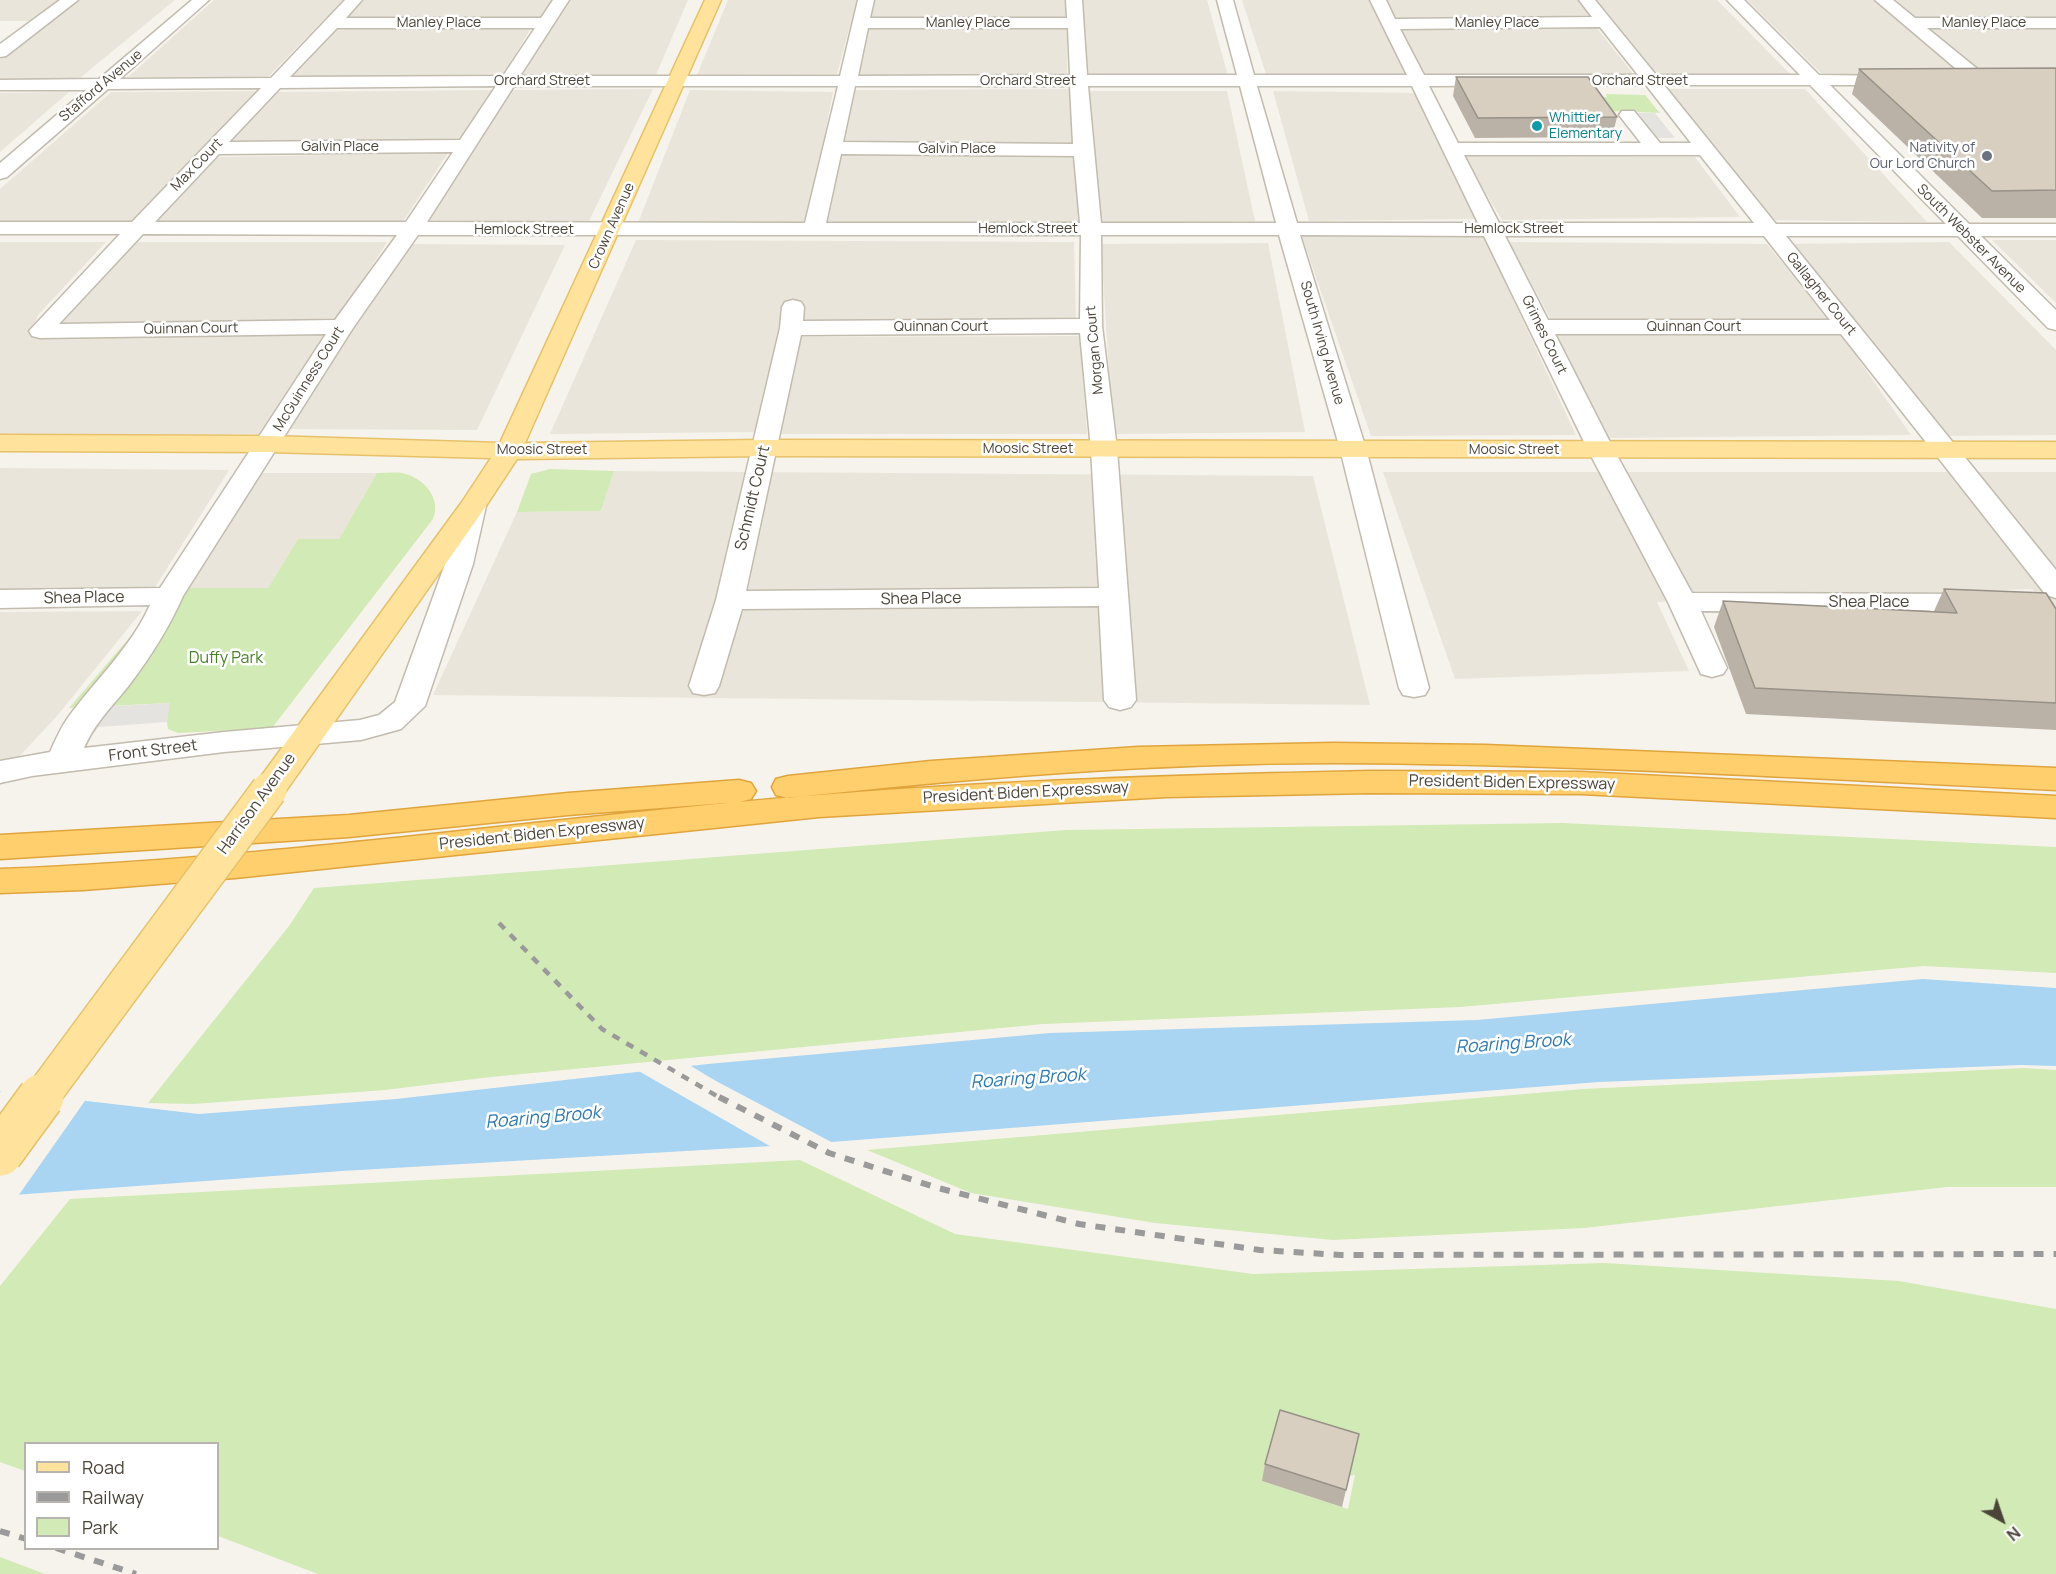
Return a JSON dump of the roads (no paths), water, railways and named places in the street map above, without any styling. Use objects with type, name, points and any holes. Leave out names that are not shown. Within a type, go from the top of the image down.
[{"type":"highway","name":"President Biden Expressway","points":[[0,847],[350,826],[931,772],[1193,755],[1333,753],[1485,755],[2056,779]]},
{"type":"highway","name":"President Biden Expressway","points":[[0,881],[83,878],[267,863],[819,806],[1166,786],[1371,782],[1581,783],[2056,807]]},
{"type":"main road","name":"Crown Avenue","points":[[509,451],[712,0]]},
{"type":"main road","name":"Moosic Street","points":[[0,443],[268,444],[509,451],[764,448],[2056,450]]},
{"type":"main road","name":"Harrison Avenue","points":[[0,1153],[269,790],[473,506],[509,451]]},
{"type":"street","points":[[0,52],[70,0]]},
{"type":"street","name":"Stafford Avenue","points":[[0,172],[201,0]]},
{"type":"street","name":"Max Court","points":[[40,331],[354,0]]},
{"type":"street","name":"McGuinness Court","points":[[62,761],[79,724],[118,678],[154,629],[169,596],[342,327],[412,229],[561,0]]},
{"type":"street","points":[[814,230],[866,0]]},
{"type":"street","name":"South Irving Avenue","points":[[1225,0],[1288,229],[1353,449],[1414,688]]},
{"type":"street","name":"Grimes Court","points":[[1378,0],[1600,450],[1682,602],[1712,668]]},
{"type":"street","name":"Gallagher Court","points":[[1587,0],[1945,450],[2038,600]]},
{"type":"street","name":"South Webster Avenue","points":[[1735,0],[1961,230],[2056,323]]},
{"type":"street","points":[[1883,0],[1980,81]]},
{"type":"street","name":"Manley Place","points":[[861,23],[1075,11]]},
{"type":"street","name":"Morgan Court","points":[[1075,11],[1083,150],[1091,229],[1091,326],[1104,449],[1120,700]]},
{"type":"street","name":"Manley Place","points":[[1390,24],[1604,22]]},
{"type":"street","name":"Manley Place","points":[[333,23],[546,23]]},
{"type":"street","name":"Manley Place","points":[[1912,23],[2056,23]]},
{"type":"street","name":"Orchard Street","points":[[0,85],[676,80],[1922,80]]},
{"type":"street","points":[[1957,80],[2001,80]]},
{"type":"street","points":[[1628,115],[1655,149]]},
{"type":"street","name":"Galvin Place","points":[[215,148],[464,146]]},
{"type":"street","name":"Galvin Place","points":[[831,148],[1083,150]]},
{"type":"street","points":[[1452,149],[1706,149]]},
{"type":"street","name":"Hemlock Street","points":[[0,228],[135,230],[2056,230]]},
{"type":"street","name":"Quinnan Court","points":[[792,318],[1091,326]]},
{"type":"street","name":"Schmidt Court","points":[[704,686],[730,600],[792,318]]},
{"type":"street","name":"Quinnan Court","points":[[40,331],[342,327]]},
{"type":"street","name":"Quinnan Court","points":[[1540,327],[1848,327]]},
{"type":"street","name":"Front Street","points":[[0,772],[62,761],[246,740],[306,736],[376,727],[390,723],[408,706],[459,564],[473,506]]},
{"type":"street","name":"Shea Place","points":[[0,600],[169,596]]},
{"type":"street","name":"Shea Place","points":[[730,600],[1112,597]]},
{"type":"street","name":"Shea Place","points":[[1682,602],[2038,600]]},
{"type":"water","name":"Roaring Brook","points":[[1923,979],[2056,988],[2056,1066],[2021,1065],[1599,1082],[806,1144],[342,1171],[0,1196],[0,1091],[199,1114],[396,1099],[708,1064],[1050,1033],[1477,1020]]},
{"type":"railway","points":[[499,923],[602,1029],[722,1099]]},
{"type":"railway","points":[[719,1097],[829,1153],[938,1188],[1079,1224],[1260,1250],[1341,1255],[2056,1254]]},
{"type":"railway","points":[[0,1531],[24,1538]]},
{"type":"railway","points":[[62,1550],[136,1574]]},
{"type":"place","name":"Whittier Elementary","points":[[1537,126]]},
{"type":"place","name":"Nativity of Our Lord Church","points":[[1987,156]]},
{"type":"park label","name":"Duffy Park","points":[[226,659]]}]
